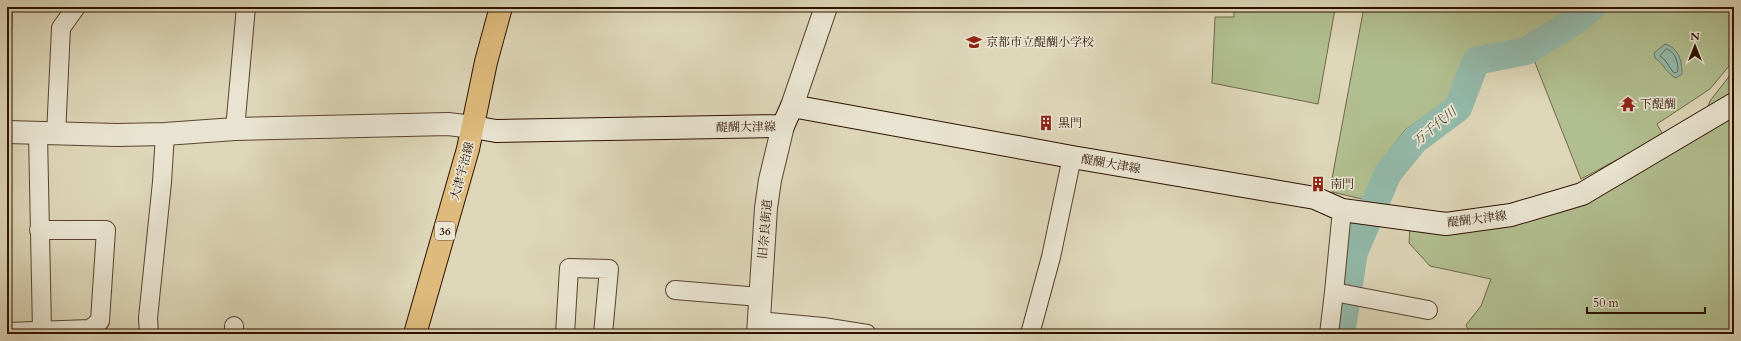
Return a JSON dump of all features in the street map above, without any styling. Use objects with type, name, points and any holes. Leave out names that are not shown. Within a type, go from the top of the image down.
[{"type":"main road","name":"大津宇治線","points":[[415,334],[468,149],[486,62],[501,7]]},
{"type":"main road","points":[[792,106],[826,7]]},
{"type":"main road","name":"醍醐大津線","points":[[7,132],[47,134],[165,134],[235,128],[448,124],[496,131],[783,126],[792,106],[1072,157],[1315,198],[1342,210],[1446,224],[1511,216],[1582,194],[1734,104]]},
{"type":"main road","name":"旧奈良街道","points":[[758,328],[766,208],[770,180],[783,126]]},
{"type":"street","points":[[42,330],[38,230],[47,134],[61,28],[76,7]]},
{"type":"street","points":[[235,128],[246,7]]},
{"type":"street","points":[[149,334],[148,318],[162,182],[165,134]]},
{"type":"street","points":[[1030,334],[1051,258],[1072,157]]},
{"type":"street","points":[[1328,334],[1344,294],[1342,210]]},
{"type":"street","points":[[7,332],[90,329],[100,321],[106,230],[38,230]]},
{"type":"street","points":[[565,334],[569,268],[609,269],[603,334]]},
{"type":"street","points":[[675,290],[760,297]]},
{"type":"street","points":[[1344,294],[1428,310]]},
{"type":"street","points":[[758,328],[823,327],[867,334]]},
{"type":"shaded area","points":[[7,7],[12,7],[12,29],[7,29]]},
{"type":"shaded area","points":[[1234,7],[1324,7],[1335,9],[1318,104],[1212,83],[1215,17],[1234,17]]},
{"type":"shaded area","points":[[1364,7],[1579,7],[1579,10],[1537,38],[1471,54],[1446,102],[1405,130],[1383,159],[1366,200],[1332,192],[1333,185],[1331,184]]},
{"type":"shaded area","points":[[1601,7],[1734,7],[1734,60],[1710,89],[1657,124],[1663,135],[1581,179],[1532,55]]},
{"type":"shaded area","points":[[1734,70],[1734,98],[1704,117],[1710,101]]},
{"type":"shaded area","points":[[1734,112],[1734,334],[1470,334],[1466,325],[1481,306],[1491,279],[1430,266],[1409,243],[1410,226],[1511,222]]},
{"type":"water","points":[[1665,44],[1674,49],[1679,56],[1682,74],[1676,78],[1670,74],[1655,58],[1654,53]]},
{"type":"waterway","name":"万千代川","points":[[1341,334],[1354,252],[1388,173],[1415,140],[1458,108],[1476,61],[1526,51],[1575,21],[1592,7]]},
{"type":"place","name":"京都市立醍醐小学校","points":[[974,42]]},
{"type":"place","name":"下醍醐","points":[[1628,104]]},
{"type":"place","name":"黒門","points":[[1046,123]]},
{"type":"place","name":"南門","points":[[1318,184]]}]
